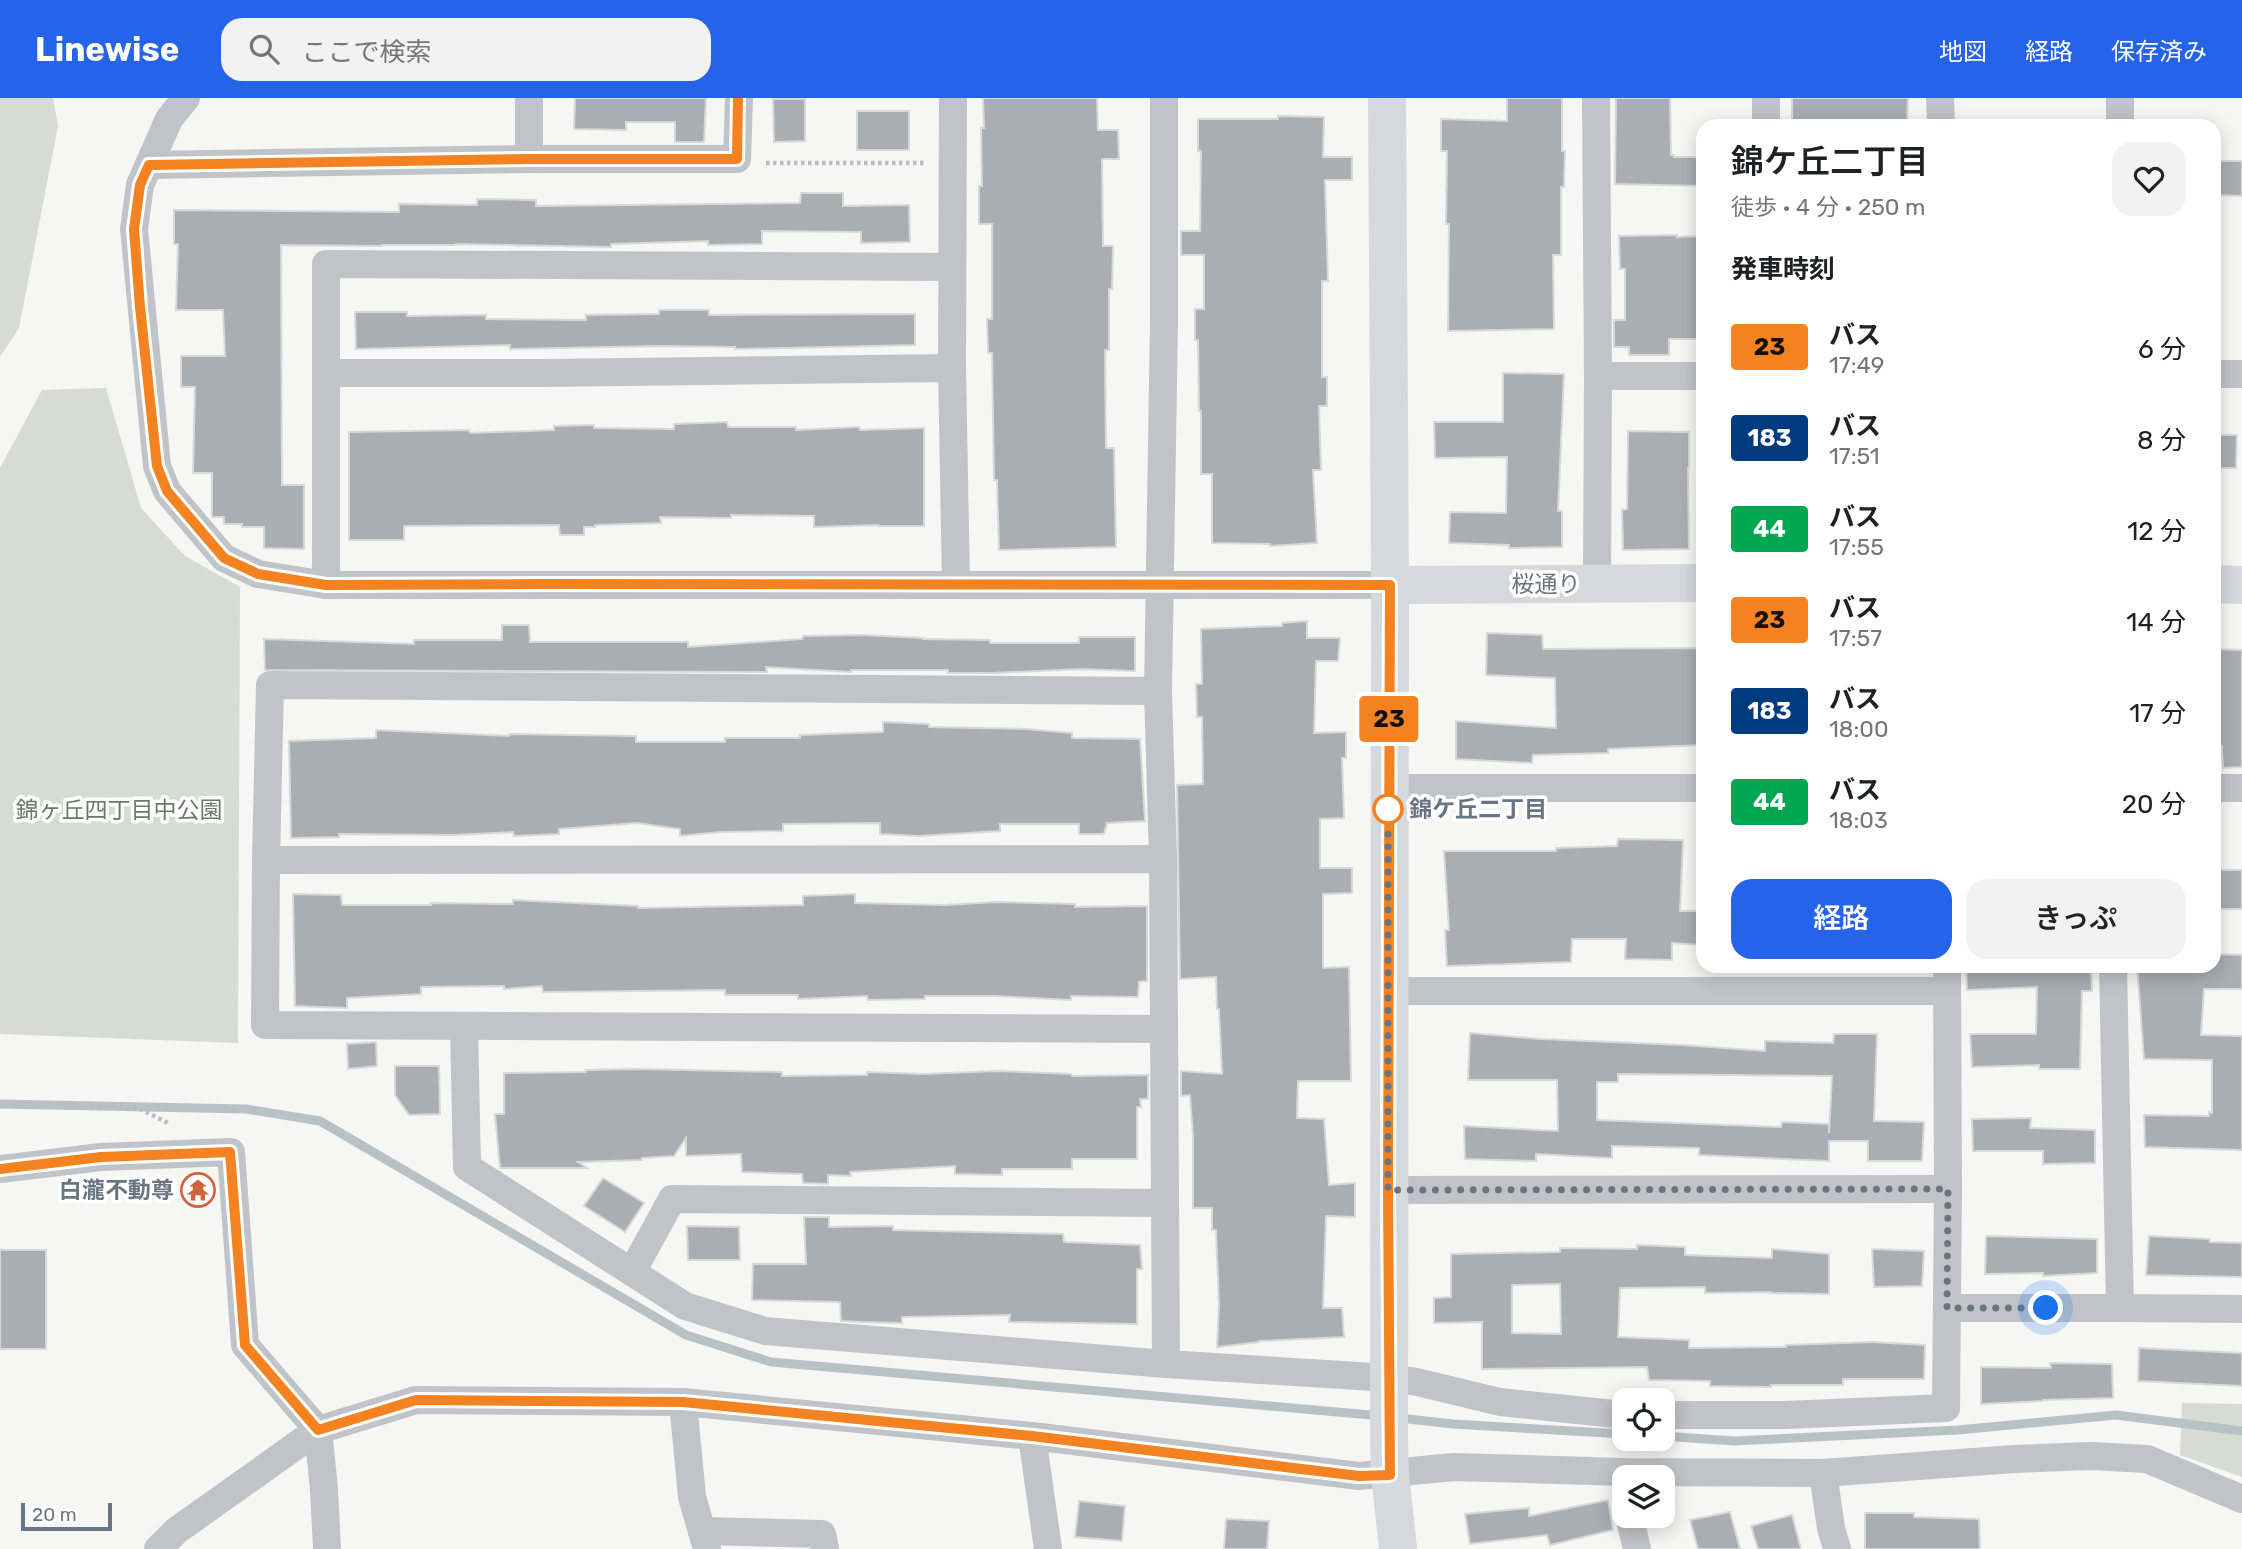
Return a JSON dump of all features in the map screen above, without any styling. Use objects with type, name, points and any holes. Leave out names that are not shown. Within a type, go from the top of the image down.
[{"type":"street","points":[[187,98],[169,119],[140,185],[134,229],[157,466],[167,491],[224,558],[258,574],[326,585],[1390,585]]},
{"type":"street","points":[[529,98],[529,159]]},
{"type":"street","points":[[149,165],[529,159],[737,159],[738,98]]},
{"type":"street","points":[[953,98],[952,368],[956,585]]},
{"type":"street","points":[[1164,98],[1164,321],[1158,691],[1163,859],[1166,1364]]},
{"type":"street","points":[[1387,98],[1390,585],[1388,1190],[1390,1425],[1398,1549]]},
{"type":"street","points":[[1596,98],[1597,584]]},
{"type":"street","points":[[1766,98],[1766,119]]},
{"type":"street","points":[[1940,98],[1941,119]]},
{"type":"street","points":[[2120,98],[2120,119]]},
{"type":"street","points":[[326,585],[326,264],[952,267]]},
{"type":"street","points":[[326,373],[952,368]]},
{"type":"street","points":[[2221,374],[2242,374]]},
{"type":"street","points":[[1598,376],[1696,376]]},
{"type":"street","name":"桜通り","points":[[1390,585],[1696,583]]},
{"type":"street","points":[[2221,584],[2242,584]]},
{"type":"street","points":[[1158,691],[270,685],[265,1025],[1163,1029]]},
{"type":"street","points":[[1388,788],[1696,788]]},
{"type":"street","points":[[2221,788],[2242,788]]},
{"type":"street","points":[[266,860],[1163,859]]},
{"type":"street","points":[[2113,973],[2120,1308]]},
{"type":"street","points":[[1389,991],[1947,979],[1946,1408],[1786,1415],[1675,1415]]},
{"type":"street","points":[[464,1026],[467,1167],[685,1306],[765,1331],[1166,1364],[1390,1425],[1454,1467],[1612,1473]]},
{"type":"street","points":[[0,1169],[101,1157],[230,1152],[245,1345],[318,1430],[327,1549]]},
{"type":"street","points":[[1388,1190],[1948,1189]]},
{"type":"street","points":[[632,1272],[672,1199],[1165,1203]]},
{"type":"street","points":[[1947,1308],[2242,1309]]},
{"type":"street","points":[[158,1549],[176,1531],[223,1496],[318,1430],[416,1400],[683,1402],[1032,1436],[1359,1476],[1417,1382],[1500,1402],[1612,1414]]},
{"type":"street","points":[[683,1402],[692,1497],[704,1540],[822,1534],[825,1549]]},
{"type":"street","points":[[1032,1436],[1048,1549]]},
{"type":"street","points":[[1675,1474],[1823,1473],[2090,1456],[2147,1459],[2242,1499]]},
{"type":"street","points":[[1823,1473],[1830,1528],[1837,1549]]},
{"type":"street","points":[[1632,1528],[1637,1549]]},
{"type":"path","points":[[767,163],[930,163]]},
{"type":"path","points":[[0,1103],[135,1107],[171,1124]]},
{"type":"green space","points":[[0,98],[53,98],[58,126],[19,328],[0,357]]},
{"type":"green space","name":"錦ヶ丘四丁目中公園","points":[[106,388],[141,508],[185,556],[240,587],[238,1043],[0,1034],[0,468],[42,390]]},
{"type":"green space","points":[[2182,1403],[2242,1404],[2242,1477],[2180,1455]]},
{"type":"building","points":[[575,98],[706,98],[704,142],[675,142],[675,122],[626,122],[626,130],[574,129]]},
{"type":"building","points":[[983,98],[1097,98],[1098,130],[1118,130],[1119,159],[1102,159],[1103,246],[1113,246],[1112,289],[1109,289],[1109,350],[1105,350],[1106,448],[1114,448],[1116,547],[999,550],[997,480],[994,480],[992,353],[988,353],[987,319],[992,319],[992,224],[979,224]]},
{"type":"building","points":[[1507,98],[1562,98],[1564,187],[1561,187],[1561,255],[1553,255],[1554,329],[1448,331],[1447,151],[1441,151],[1441,119],[1507,121]]},
{"type":"building","points":[[1616,98],[1670,98],[1671,155],[1696,157],[1696,186],[1615,184]]},
{"type":"building","points":[[1792,98],[1908,98],[1907,119],[1792,119]]},
{"type":"building","points":[[773,99],[805,99],[805,141],[774,142]]},
{"type":"building","points":[[857,111],[909,111],[909,150],[857,150]]},
{"type":"building","points":[[1278,116],[1324,117],[1323,157],[1352,157],[1352,180],[1325,180],[1328,281],[1322,281],[1322,377],[1327,377],[1327,406],[1319,406],[1321,470],[1313,470],[1317,543],[1270,546],[1212,543],[1212,474],[1201,474],[1198,340],[1195,340],[1195,309],[1204,309],[1204,255],[1181,255],[1181,231],[1200,231],[1201,151],[1198,151],[1198,119],[1278,119]]},
{"type":"building","points":[[2221,161],[2242,161],[2242,196],[2221,195]]},
{"type":"building","points":[[801,193],[843,193],[843,206],[909,205],[910,242],[861,243],[861,232],[762,231],[762,244],[708,245],[708,241],[611,244],[611,247],[281,245],[282,485],[304,485],[304,549],[264,548],[264,527],[224,524],[224,517],[212,517],[212,473],[193,473],[195,387],[181,387],[181,356],[225,356],[223,310],[176,310],[178,244],[174,244],[174,210],[399,212],[399,204],[477,205],[477,199],[536,200],[536,206],[800,203]]},
{"type":"building","points":[[1619,236],[1696,236],[1696,339],[1669,339],[1669,355],[1629,355],[1629,347],[1614,347],[1614,320],[1625,320],[1625,269],[1620,269]]},
{"type":"building","points":[[659,310],[709,310],[709,315],[915,314],[915,345],[735,349],[659,346],[510,349],[510,345],[356,349],[355,312],[407,312],[407,316],[486,315],[486,319],[586,320],[586,315],[659,314]]},
{"type":"building","points":[[1503,373],[1564,374],[1558,511],[1562,511],[1562,547],[1509,548],[1509,545],[1449,543],[1450,512],[1506,513],[1507,457],[1435,458],[1434,422],[1503,422]]},
{"type":"building","points":[[727,422],[728,427],[796,427],[796,430],[924,428],[924,526],[814,527],[814,516],[731,515],[731,518],[660,517],[661,523],[595,525],[584,527],[584,535],[560,535],[559,525],[404,526],[404,540],[349,540],[349,432],[469,430],[470,433],[554,430],[554,426],[594,425],[594,428],[674,429],[674,424]]},
{"type":"building","points":[[1628,431],[1689,432],[1689,549],[1623,550],[1622,510],[1627,509]]},
{"type":"building","points":[[2221,435],[2237,435],[2236,468],[2221,468]]},
{"type":"building","points":[[1307,621],[1307,638],[1340,638],[1338,661],[1316,661],[1314,733],[1346,732],[1346,758],[1342,758],[1344,818],[1320,819],[1320,868],[1352,868],[1352,893],[1323,894],[1323,968],[1349,967],[1351,1081],[1298,1081],[1297,1118],[1324,1119],[1329,1185],[1355,1183],[1355,1217],[1326,1216],[1323,1308],[1342,1308],[1344,1337],[1259,1341],[1217,1347],[1219,1305],[1216,1230],[1212,1230],[1212,1208],[1193,1208],[1190,1095],[1181,1096],[1181,1071],[1222,1074],[1219,1009],[1216,977],[1180,979],[1177,785],[1203,784],[1202,717],[1197,717],[1196,684],[1202,684],[1201,629],[1282,626],[1282,623]]},
{"type":"building","points":[[502,625],[529,625],[530,642],[688,642],[688,647],[802,639],[803,636],[862,635],[990,640],[990,643],[1079,643],[1079,637],[1135,637],[1135,671],[1081,669],[992,673],[948,673],[948,670],[851,672],[766,667],[767,672],[265,670],[264,639],[414,644],[414,640],[502,640]]},
{"type":"building","points":[[1487,633],[1542,635],[1543,649],[1696,648],[1696,745],[1608,749],[1608,753],[1533,755],[1532,763],[1456,759],[1456,721],[1556,728],[1555,678],[1486,675]]},
{"type":"building","points":[[2221,649],[2242,650],[2242,767],[2223,768]]},
{"type":"building","points":[[883,722],[929,724],[929,727],[1026,729],[1072,733],[1072,738],[1140,739],[1145,821],[1107,823],[1104,834],[1079,834],[1079,824],[1000,824],[1000,831],[919,836],[880,834],[880,823],[783,824],[783,831],[680,836],[680,829],[637,823],[559,829],[559,834],[514,836],[513,832],[453,835],[339,834],[339,837],[291,838],[289,741],[376,738],[376,730],[509,736],[636,736],[636,742],[725,742],[725,738],[800,738],[800,735],[883,732]]},
{"type":"building","points":[[1618,839],[1683,840],[1680,911],[1696,911],[1696,945],[1672,943],[1672,960],[1625,959],[1626,939],[1572,939],[1571,962],[1447,966],[1445,930],[1449,930],[1444,851],[1556,851],[1556,848],[1617,846]]},
{"type":"building","points":[[2221,870],[2242,870],[2242,909],[2221,909]]},
{"type":"building","points":[[293,894],[341,895],[342,905],[513,904],[513,900],[638,908],[803,905],[803,896],[855,894],[855,903],[945,905],[996,902],[1075,904],[1075,907],[1147,906],[1147,981],[1139,982],[1138,997],[1071,996],[1071,1000],[996,996],[798,999],[798,995],[725,995],[725,990],[543,992],[542,986],[504,989],[504,986],[421,987],[421,994],[347,998],[347,1008],[295,1006]]},
{"type":"building","points":[[2221,954],[2242,955],[2242,989],[2204,989],[2201,1035],[2242,1036],[2242,1150],[2145,1147],[2144,1115],[2209,1116],[2209,1112],[2212,1113],[2212,1060],[2144,1059],[2138,973],[2221,973]]},
{"type":"building","points":[[1966,973],[2091,973],[2092,991],[2082,991],[2080,1069],[2039,1069],[2039,1065],[1972,1067],[1970,1034],[2036,1034],[2037,987],[1967,990]]},
{"type":"building","points":[[1470,1033],[1765,1051],[1765,1041],[1833,1043],[1834,1034],[1877,1034],[1874,1121],[1924,1122],[1922,1161],[1868,1161],[1868,1141],[1829,1141],[1829,1161],[1699,1155],[1699,1148],[1612,1146],[1612,1158],[1536,1154],[1536,1161],[1465,1159],[1464,1126],[1558,1131],[1557,1080],[1468,1080]],"holes":[[[1618,1074],[1832,1076],[1829,1133],[1829,1124],[1782,1122],[1781,1127],[1597,1120],[1597,1082],[1618,1082]]]},
{"type":"building","points":[[376,1042],[377,1066],[348,1069],[347,1044]]},
{"type":"building","points":[[395,1066],[439,1066],[440,1114],[409,1115],[395,1095]]},
{"type":"building","points":[[637,1069],[782,1072],[782,1076],[997,1071],[1072,1076],[1148,1075],[1148,1099],[1140,1099],[1141,1107],[1137,1107],[1137,1159],[1072,1159],[1072,1169],[1002,1169],[1002,1175],[955,1174],[955,1166],[850,1172],[851,1176],[828,1175],[828,1184],[803,1183],[802,1174],[742,1172],[741,1154],[686,1156],[686,1138],[674,1156],[578,1162],[587,1168],[500,1168],[495,1114],[504,1114],[504,1073]]},
{"type":"building","points":[[2031,1118],[2030,1128],[2095,1130],[2095,1163],[2043,1164],[2043,1151],[1973,1151],[1972,1119]]},
{"type":"building","points":[[603,1178],[644,1203],[625,1232],[584,1206]]},
{"type":"building","points":[[804,1217],[829,1217],[829,1227],[893,1226],[893,1230],[1063,1234],[1064,1242],[1140,1245],[1142,1269],[1137,1269],[1137,1324],[1009,1322],[1010,1315],[902,1317],[902,1323],[841,1321],[840,1302],[752,1300],[753,1264],[806,1264]]},
{"type":"building","points":[[687,1226],[739,1227],[740,1260],[688,1260]]},
{"type":"building","points":[[1986,1236],[2097,1239],[2097,1273],[2043,1276],[2043,1273],[1985,1274]]},
{"type":"building","points":[[2149,1236],[2242,1243],[2242,1277],[2146,1275]]},
{"type":"building","points":[[1637,1245],[1685,1247],[1685,1255],[1772,1258],[1772,1249],[1829,1254],[1829,1294],[1705,1293],[1705,1287],[1620,1288],[1618,1337],[1689,1340],[1689,1348],[1786,1347],[1872,1342],[1925,1345],[1924,1379],[1843,1379],[1843,1385],[1710,1386],[1710,1381],[1649,1380],[1647,1367],[1482,1369],[1482,1322],[1434,1323],[1434,1298],[1451,1297],[1451,1254],[1560,1252],[1560,1248],[1637,1249]],"holes":[[[1560,1284],[1561,1334],[1512,1333],[1512,1285]]]},
{"type":"building","points":[[1872,1249],[1924,1251],[1922,1286],[1874,1287]]},
{"type":"building","points":[[0,1250],[46,1250],[46,1349],[0,1349]]},
{"type":"building","points":[[2139,1348],[2242,1353],[2242,1386],[2138,1381]]},
{"type":"building","points":[[2050,1363],[2112,1364],[2113,1398],[1981,1404],[1981,1367],[2051,1368]]},
{"type":"building","points":[[1608,1500],[1613,1530],[1550,1545],[1547,1535],[1470,1544],[1465,1514],[1529,1508],[1529,1516]]},
{"type":"building","points":[[1079,1501],[1125,1506],[1122,1541],[1075,1537]]},
{"type":"building","points":[[1730,1512],[1740,1549],[1698,1549],[1690,1520]]},
{"type":"building","points":[[1865,1513],[1914,1513],[1914,1517],[1979,1519],[1980,1549],[1865,1549]]},
{"type":"building","points":[[1792,1515],[1801,1549],[1758,1549],[1751,1526]]},
{"type":"building","points":[[1226,1519],[1269,1521],[1267,1549],[1224,1549]]},
{"type":"waterway","points":[[0,1104],[246,1109],[320,1121],[686,1335],[771,1362],[1382,1416]]},
{"type":"waterway","points":[[1675,1437],[1734,1441],[1958,1430],[2116,1415],[2242,1431]]},
{"type":"waterway","points":[[1399,1418],[1453,1424],[1612,1433]]},
{"type":"bus line","name":"23","points":[[0,1169],[101,1157],[230,1152],[245,1345],[318,1430],[416,1400],[683,1402],[1032,1436],[1359,1476],[1390,1475],[1390,585],[326,585],[258,574],[224,558],[167,491],[157,466],[134,229],[140,185],[149,165],[529,159],[737,159],[738,98]]},
{"type":"place","name":"錦ケ丘二丁目","points":[[1388,809]]},
{"type":"place","name":"白瀧不動尊","points":[[198,1190]]},
{"type":"route","points":[[1388,809],[1388,1190],[1948,1189],[1947,1308],[2046,1308]]}]
